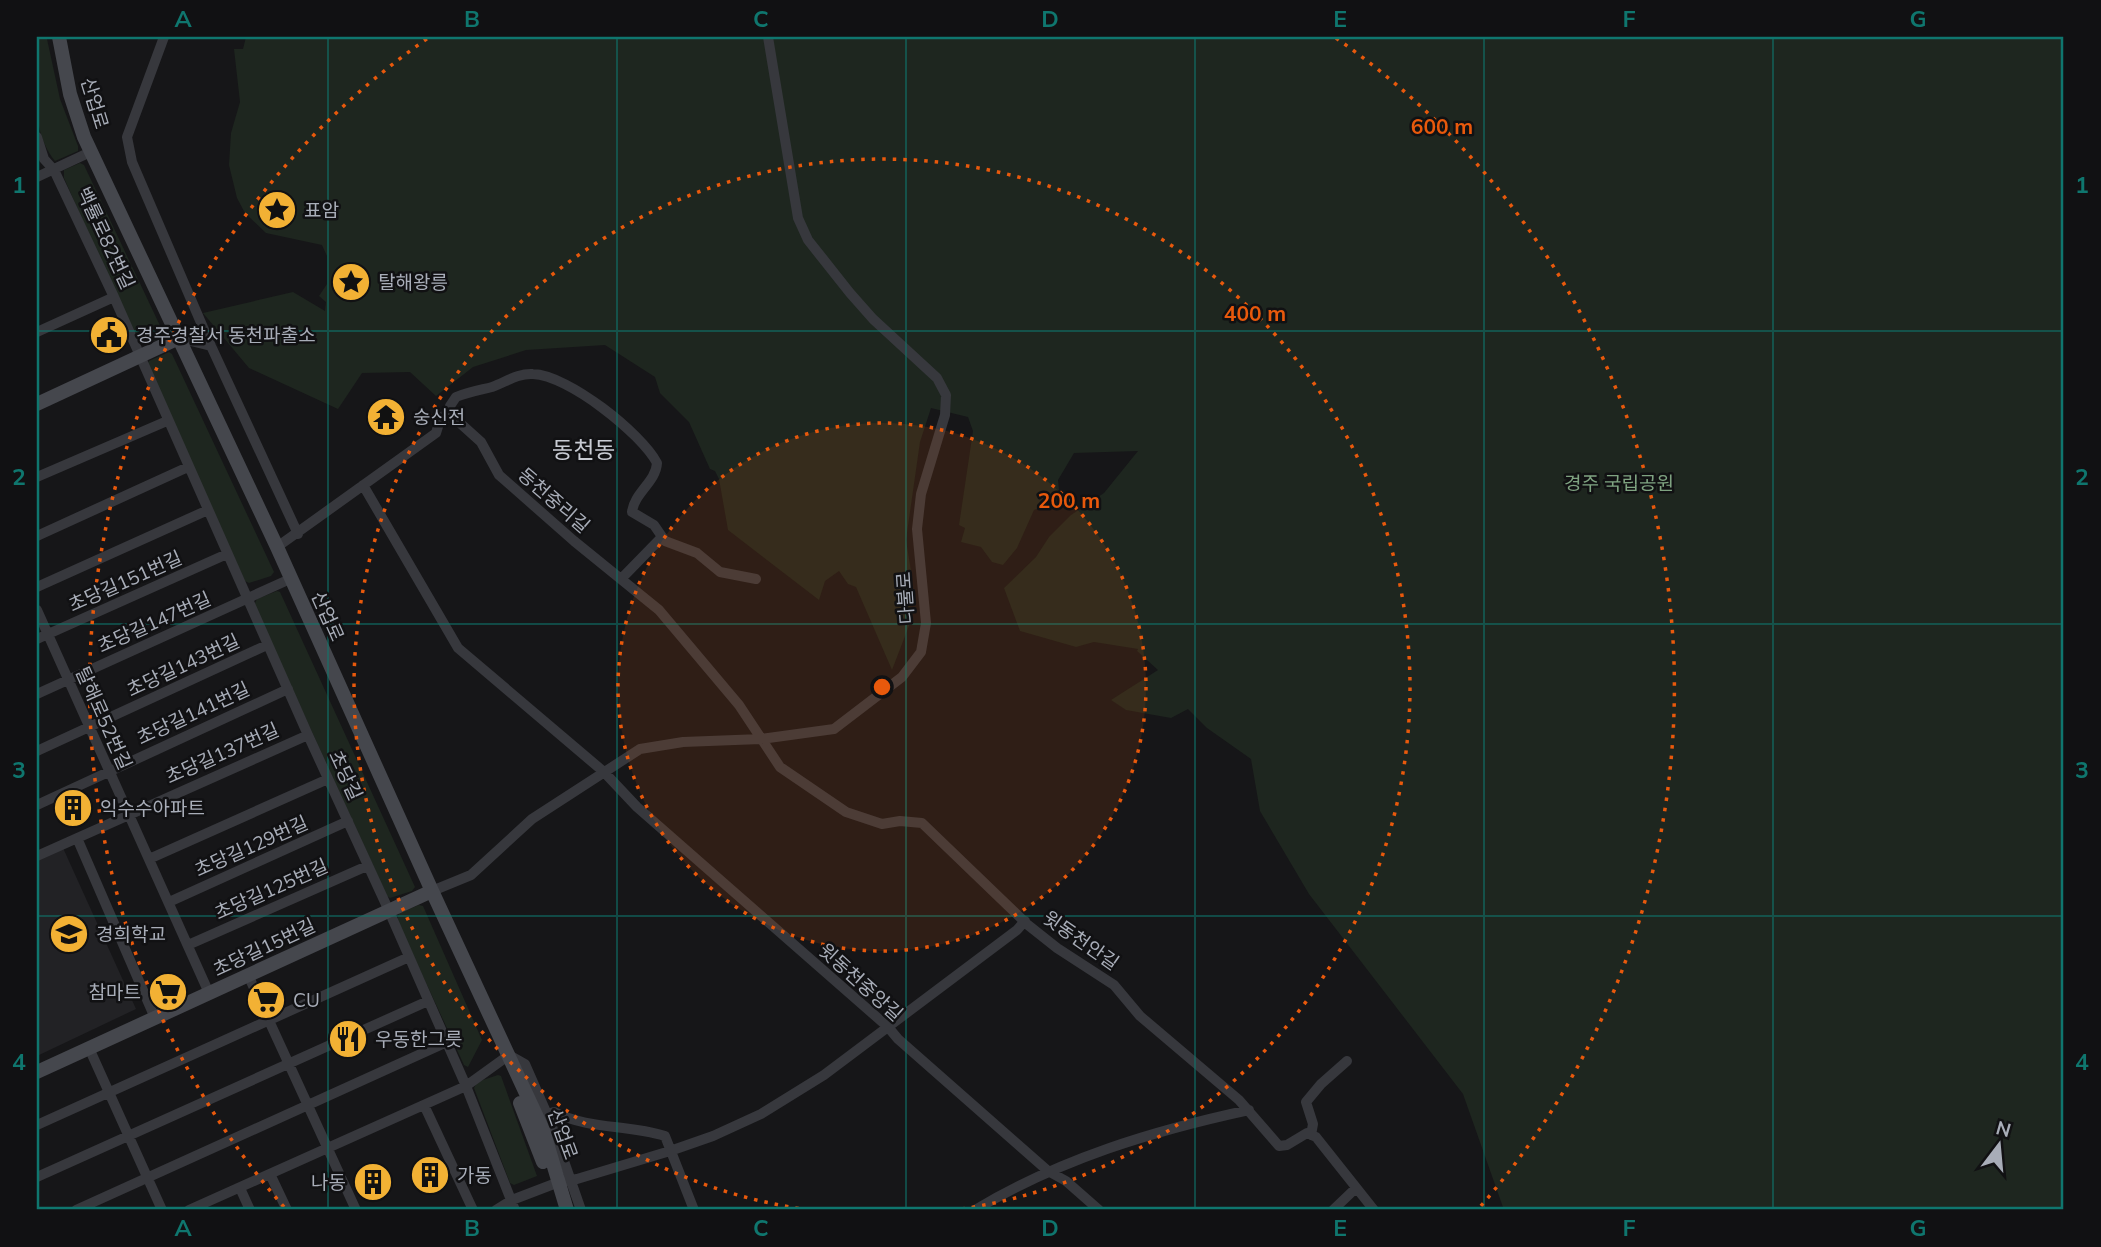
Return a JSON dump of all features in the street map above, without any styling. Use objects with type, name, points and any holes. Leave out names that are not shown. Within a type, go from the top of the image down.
[{"type":"street","name":"산업로","points":[[50,37],[61,94],[84,155],[277,547],[287,581]]},
{"type":"street","name":"산업로","points":[[59,37],[70,93],[84,137],[428,893],[505,1058],[543,1130],[567,1210]]},
{"type":"street","points":[[164,37],[127,137],[132,162],[211,346],[298,534]]},
{"type":"street","name":"다불로","points":[[428,893],[471,875],[532,819],[640,749],[683,742],[761,739],[834,729],[902,677],[921,652],[926,623],[917,529],[921,494],[945,415],[946,395],[937,378],[873,320],[807,238],[798,218],[768,37]]},
{"type":"street","name":"백률로82번길","points":[[37,137],[44,159],[54,170],[140,357]]},
{"type":"street","points":[[37,177],[84,155]]},
{"type":"street","points":[[37,332],[114,297]]},
{"type":"street","points":[[37,404],[176,340],[211,346]]},
{"type":"street","name":"초당길","points":[[140,357],[447,1042],[514,1205]]},
{"type":"street","points":[[277,547],[436,433],[441,417],[450,414],[450,406],[456,397],[526,374],[543,375],[577,389],[620,424],[653,456],[657,463],[656,473],[632,509],[635,514],[654,525],[661,537],[671,544],[697,553],[720,572],[756,579]]},
{"type":"street","name":"동천중리길","points":[[450,414],[481,442],[499,475],[659,610],[739,705],[761,739]]},
{"type":"street","points":[[37,477],[167,421]]},
{"type":"street","points":[[37,536],[188,467]]},
{"type":"street","name":"윗동천중앙길","points":[[363,485],[458,649],[604,772],[637,807],[888,1027],[898,1040],[1048,1171],[1066,1181],[1099,1210]]},
{"type":"street","points":[[37,587],[208,510]]},
{"type":"street","points":[[621,579],[661,537]]},
{"type":"street","name":"초당길151번길","points":[[37,639],[227,554]]},
{"type":"street","name":"초당길147번길","points":[[37,694],[287,581]]},
{"type":"street","name":"탈해로52번길","points":[[37,610],[209,993]]},
{"type":"street","name":"초당길143번길","points":[[37,751],[267,645]]},
{"type":"street","name":"초당길141번길","points":[[37,805],[288,689]]},
{"type":"street","name":"초당길137번길","points":[[37,856],[308,735]]},
{"type":"street","name":"윗동천안길","points":[[761,739],[780,767],[846,811],[882,824],[900,821],[922,823],[1025,921],[1058,948],[1114,985],[1140,1016],[1249,1111],[1279,1146],[1287,1145],[1307,1133],[1311,1135]]},
{"type":"street","points":[[149,859],[328,779]]},
{"type":"street","name":"초당길129번길","points":[[169,902],[348,821]]},
{"type":"street","points":[[77,838],[155,1018]]},
{"type":"street","name":"초당길125번길","points":[[188,945],[367,866]]},
{"type":"street","name":"초당길15번길","points":[[37,1072],[428,893]]},
{"type":"street","points":[[496,1210],[514,1205],[561,1183],[713,1136],[761,1114],[824,1075],[1017,930],[1025,921]]},
{"type":"street","points":[[37,1125],[409,957]]},
{"type":"street","points":[[248,975],[356,1210]]},
{"type":"street","points":[[37,1177],[428,1001]]},
{"type":"street","points":[[76,1210],[447,1042]]},
{"type":"street","points":[[89,1048],[162,1210]]},
{"type":"street","points":[[190,1210],[466,1086],[505,1058],[525,1065],[547,1114],[561,1183],[581,1210]]},
{"type":"street","points":[[1347,1061],[1315,1090],[1306,1102],[1313,1124],[1311,1135],[1316,1137],[1374,1210]]},
{"type":"street","points":[[424,1105],[473,1210]]},
{"type":"street","points":[[975,1210],[1048,1171],[1098,1150],[1249,1111]]},
{"type":"street","points":[[547,1114],[554,1112],[572,1121],[589,1125],[624,1126],[665,1136],[694,1210]]},
{"type":"street","points":[[270,1174],[287,1210]]},
{"type":"street","name":"산업로","points":[[558,1210],[561,1183]]},
{"type":"street","points":[[240,1188],[250,1210]]},
{"type":"street","points":[[1333,1210],[1356,1188]]},
{"type":"shaded area","name":"경희학교","points":[[63,848],[136,1009],[37,1056],[37,860]]},
{"type":"green space","name":"경주 국립공원","points":[[246,37],[2064,37],[2064,1210],[1504,1210],[1463,1094],[1309,894],[1260,811],[1251,759],[1207,728],[1188,709],[1171,718],[1126,710],[1111,700],[1158,670],[1137,651],[1138,649],[1094,642],[1076,647],[1020,631],[1004,588],[1036,557],[1049,537],[1071,515],[1104,493],[1138,451],[1074,453],[1058,480],[1059,490],[1050,498],[1048,505],[1034,510],[1017,548],[1003,565],[992,562],[981,547],[961,542],[965,528],[959,525],[973,431],[968,417],[931,408],[920,442],[906,540],[912,577],[906,581],[912,618],[892,670],[856,587],[848,584],[839,571],[825,581],[819,600],[728,530],[719,479],[715,471],[710,469],[689,422],[660,393],[655,377],[605,345],[526,350],[473,367],[436,396],[410,372],[362,373],[338,409],[249,368],[203,313],[293,292],[325,311],[326,302],[319,296],[327,284],[327,256],[322,245],[266,233],[245,213],[237,198],[229,165],[231,133],[240,102],[234,49],[243,49]]},
{"type":"green space","points":[[37,38],[47,39],[60,99],[78,146],[78,151],[55,161],[46,148],[37,118]]},
{"type":"green space","points":[[80,163],[84,165],[163,332],[160,340],[146,341],[134,337],[64,178],[64,170]]},
{"type":"green space","points":[[169,352],[274,572],[271,576],[249,583],[245,581],[146,367],[149,361]]},
{"type":"green space","points":[[280,592],[415,887],[412,891],[390,898],[387,896],[254,605],[257,599]]},
{"type":"green space","points":[[423,906],[482,1040],[468,1067],[464,1065],[397,920],[399,913]]},
{"type":"green space","points":[[501,1076],[537,1176],[514,1185],[510,1183],[474,1088],[477,1082]]},
{"type":"place","name":"표암","points":[[277,210]]},
{"type":"place","name":"탈해왕릉","points":[[351,282]]},
{"type":"place","name":"경주경찰서 동천파출소","points":[[109,335]]},
{"type":"place","name":"숭신전","points":[[386,417]]},
{"type":"place","name":"익수수아파트","points":[[73,808]]},
{"type":"place","name":"경희학교","points":[[69,934]]},
{"type":"place","name":"참마트","points":[[168,992]]},
{"type":"place","name":"CU","points":[[266,1000]]},
{"type":"place","name":"우동한그릇","points":[[348,1039]]},
{"type":"place","name":"가동","points":[[430,1175]]},
{"type":"place","name":"나동","points":[[373,1182]]},
{"type":"district","name":"동천동","points":[[584,450]]}]
